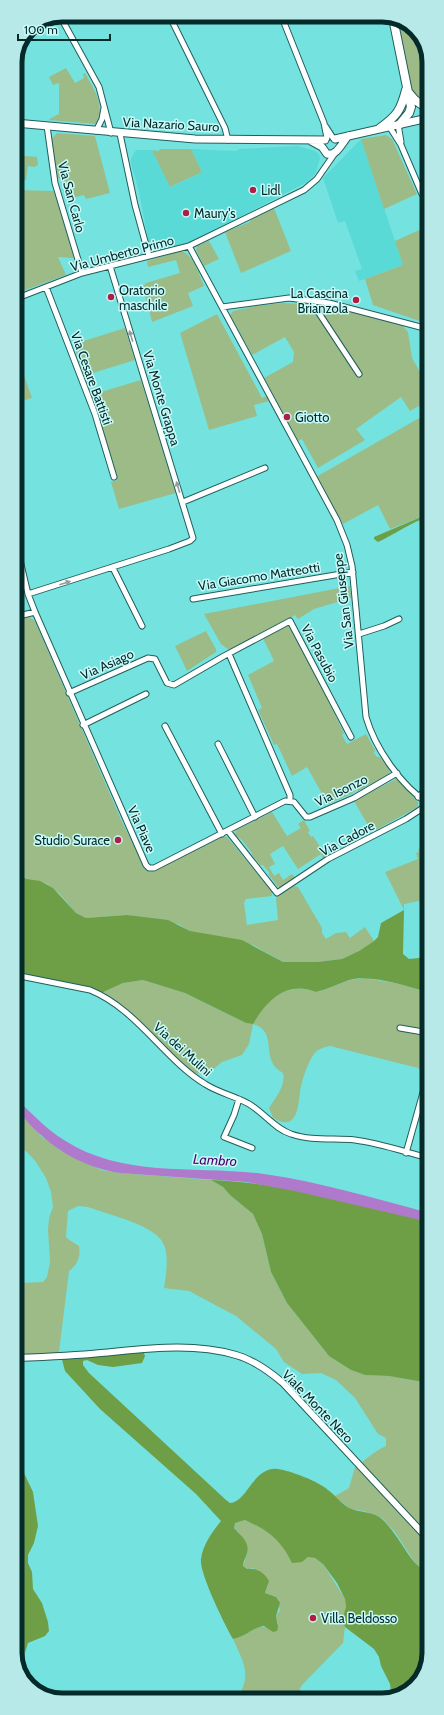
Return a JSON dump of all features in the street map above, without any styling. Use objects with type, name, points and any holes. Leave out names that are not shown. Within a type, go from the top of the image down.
[{"type":"highway","points":[[394,24],[406,90],[411,107],[404,122]]},
{"type":"highway","points":[[404,122],[402,106],[406,90]]},
{"type":"highway","points":[[406,90],[415,100],[422,105]]},
{"type":"highway","points":[[380,128],[393,118],[402,106]]},
{"type":"main road","points":[[328,151],[339,146],[349,136],[422,119]]},
{"type":"main road","name":"Via Nazario Sauro","points":[[22,124],[120,134],[195,139],[309,140],[349,136]]},
{"type":"main road","points":[[328,151],[330,139],[339,146]]},
{"type":"main road","points":[[309,140],[328,151]]},
{"type":"street","points":[[63,22],[99,87],[105,102],[111,133]]},
{"type":"street","points":[[172,22],[225,128],[228,140]]},
{"type":"street","points":[[284,22],[330,139]]},
{"type":"street","points":[[96,131],[102,119],[105,102]]},
{"type":"street","points":[[401,145],[404,122]]},
{"type":"street","name":"Via San Carlo","points":[[47,126],[55,184],[82,272]]},
{"type":"street","points":[[390,126],[401,145],[422,194]]},
{"type":"street","points":[[120,134],[135,205],[149,256]]},
{"type":"street","name":"Via Umberto Primo","points":[[22,296],[82,272],[189,246],[304,190],[317,179],[325,166],[328,151]]},
{"type":"street","name":"Via San Giuseppe","points":[[189,246],[337,520],[347,545],[353,572],[366,717],[375,742],[398,773],[422,800]]},
{"type":"street","name":"Via Monte Grappa","points":[[110,266],[193,538],[169,549],[113,568]]},
{"type":"street","name":"Via Cesare Battisti","points":[[46,287],[95,414],[114,477]]},
{"type":"street","points":[[222,307],[289,298],[329,303],[422,327]]},
{"type":"street","points":[[311,301],[359,374]]},
{"type":"street","points":[[183,502],[265,468]]},
{"type":"street","points":[[28,594],[113,568],[142,626]]},
{"type":"street","name":"Via Piave","points":[[22,569],[28,594],[69,693],[146,865],[149,868],[154,868],[285,801],[290,801]]},
{"type":"street","name":"Via Giacomo Matteotti","points":[[192,599],[353,572]]},
{"type":"street","points":[[22,615],[35,612]]},
{"type":"street","points":[[358,634],[384,626],[399,619]]},
{"type":"street","name":"Via Pasubio","points":[[229,654],[290,620],[351,737]]},
{"type":"street","points":[[229,654],[290,795],[290,801]]},
{"type":"street","name":"Via Asiago","points":[[69,693],[148,658],[155,659],[167,683],[174,685],[229,654]]},
{"type":"street","points":[[83,725],[146,694]]},
{"type":"street","points":[[165,726],[222,834]]},
{"type":"street","points":[[218,744],[255,817]]},
{"type":"street","name":"Via Isonzo","points":[[290,801],[298,806],[306,817],[314,816],[354,798],[398,773]]},
{"type":"street","points":[[418,797],[422,793]]},
{"type":"street","name":"Via Cadore","points":[[228,831],[277,893],[327,860],[406,820],[422,808]]},
{"type":"street","name":"Via dei Mulini","points":[[22,976],[90,990],[99,994],[113,1003],[145,1030],[196,1078],[206,1085],[250,1104],[291,1134],[306,1138],[356,1141],[422,1156]]},
{"type":"street","points":[[400,1028],[422,1032]]},
{"type":"street","points":[[406,1153],[422,1096]]},
{"type":"street","points":[[238,1099],[224,1137],[252,1148]]},
{"type":"street","name":"Viale Monte Nero","points":[[22,1358],[194,1348],[220,1351],[244,1358],[265,1369],[283,1383],[422,1532]]},
{"type":"shaded area","points":[[361,139],[403,265],[359,281],[355,271],[362,269],[345,221],[338,223],[323,178]]},
{"type":"shaded area","points":[[298,146],[315,151],[319,154],[320,159],[315,174],[307,182],[194,241],[161,251],[152,249],[149,245],[139,192],[131,163],[131,158],[136,150],[152,150],[171,187],[202,172],[191,149],[236,151],[239,149]]},
{"type":"shaded area","points":[[22,1105],[57,1136],[87,1152],[111,1160],[136,1166],[264,1174],[306,1181],[422,1211],[422,1220],[295,1191],[246,1182],[109,1171],[68,1155],[58,1149],[34,1129],[22,1115]]},
{"type":"green space","points":[[399,26],[414,38],[419,47],[422,62],[422,101],[409,84]]},
{"type":"green space","points":[[66,68],[75,83],[84,78],[83,74],[85,73],[92,85],[98,98],[100,111],[96,124],[49,120],[59,114],[59,83],[53,85],[49,77]]},
{"type":"green space","points":[[57,133],[95,136],[110,193],[86,199],[84,195],[67,199],[63,179],[56,178],[51,139]]},
{"type":"green space","points":[[386,135],[392,139],[417,194],[384,209],[361,139]]},
{"type":"green space","points":[[160,149],[191,149],[202,172],[170,187],[152,150],[159,151]]},
{"type":"green space","points":[[22,156],[37,157],[38,165],[34,167],[28,166],[26,180],[22,180]]},
{"type":"green space","points":[[22,190],[55,191],[74,258],[58,257],[66,275],[22,291]]},
{"type":"green space","points":[[274,208],[291,251],[241,273],[225,232],[250,222],[251,218]]},
{"type":"green space","points":[[422,229],[422,322],[373,305],[365,279],[403,265],[395,241]]},
{"type":"green space","points":[[209,241],[219,259],[204,266],[196,250],[197,246]]},
{"type":"green space","points":[[180,251],[189,256],[192,260],[204,286],[188,293],[193,306],[152,322],[143,286],[146,283],[180,273],[176,260],[148,267],[147,261]]},
{"type":"green space","points":[[283,303],[319,305],[400,323],[408,332],[412,358],[422,376],[422,404],[410,411],[401,397],[356,429],[365,440],[318,468],[302,439],[298,441],[264,378],[293,362],[294,352],[285,337],[252,355],[230,315],[233,311],[256,306]]},
{"type":"green space","points":[[217,314],[262,398],[267,396],[269,401],[254,405],[257,416],[209,430],[180,333]]},
{"type":"green space","points":[[125,328],[135,360],[83,376],[74,344]]},
{"type":"green space","points":[[22,370],[32,398],[22,401]]},
{"type":"green space","points":[[141,380],[176,493],[119,509],[111,482],[117,480],[91,395]]},
{"type":"green space","points":[[422,416],[422,516],[390,529],[378,505],[343,524],[316,477]]},
{"type":"green space","points":[[422,517],[422,519],[378,542],[374,539],[374,537]]},
{"type":"green space","points":[[350,586],[351,598],[314,609],[298,619],[295,615],[234,650],[229,650],[221,644],[204,614]]},
{"type":"green space","points":[[29,617],[35,621],[122,822],[147,871],[151,872],[223,836],[227,837],[272,891],[272,896],[246,899],[244,903],[247,925],[278,920],[276,898],[294,886],[298,887],[322,928],[322,933],[326,939],[336,933],[346,932],[350,938],[365,927],[374,941],[359,951],[342,959],[317,962],[283,962],[253,945],[190,931],[178,924],[127,915],[86,918],[76,913],[59,893],[47,884],[22,877],[22,619]]},
{"type":"green space","points":[[288,625],[292,628],[344,733],[342,735],[347,744],[366,734],[375,750],[374,753],[377,757],[380,757],[390,770],[389,774],[358,791],[356,790],[351,794],[328,804],[307,767],[292,776],[277,744],[274,745],[258,710],[262,708],[248,675],[274,661],[263,638]]},
{"type":"green space","points":[[206,631],[216,649],[216,652],[187,671],[175,646]]},
{"type":"green space","points":[[396,779],[418,802],[418,807],[372,832],[354,801]]},
{"type":"green space","points":[[272,812],[287,836],[301,828],[298,824],[304,820],[310,831],[308,832],[311,837],[313,836],[326,856],[323,858],[321,854],[298,869],[283,846],[270,854],[275,864],[269,867],[274,876],[279,873],[283,880],[292,874],[295,878],[281,887],[278,887],[269,875],[269,872],[263,865],[260,865],[242,840],[235,835],[236,830]]},
{"type":"green space","points":[[422,847],[422,900],[404,904],[404,910],[385,872],[418,859],[416,853],[419,852],[418,849]]},
{"type":"green space","points":[[22,877],[40,881],[53,888],[76,913],[86,918],[127,915],[168,920],[190,931],[242,940],[283,962],[317,962],[342,959],[359,951],[374,941],[378,937],[381,923],[404,910],[403,954],[409,959],[422,958],[422,991],[389,982],[368,979],[349,980],[316,992],[306,989],[296,989],[279,994],[271,1000],[253,1024],[246,1023],[185,993],[143,980],[123,983],[99,994],[22,976]]},
{"type":"green space","points":[[365,978],[400,984],[422,991],[422,1072],[418,1068],[330,1046],[323,1048],[317,1051],[311,1058],[302,1082],[297,1111],[292,1120],[287,1122],[281,1122],[273,1118],[269,1108],[277,1096],[284,1078],[283,1073],[272,1061],[266,1033],[261,1028],[253,1024],[249,1044],[242,1055],[222,1062],[210,1072],[192,1074],[145,1030],[99,994],[123,983],[143,980],[185,993],[246,1023],[252,1024],[264,1007],[279,994],[296,989],[306,989],[317,992],[350,980]]},
{"type":"green space","points":[[422,1104],[422,1128],[419,1119]]},
{"type":"green space","points":[[22,1115],[42,1137],[60,1150],[101,1170],[120,1173],[211,1180],[223,1187],[230,1195],[253,1214],[262,1234],[271,1272],[287,1303],[329,1356],[351,1370],[365,1375],[389,1376],[422,1382],[422,1568],[415,1563],[395,1532],[382,1518],[364,1511],[350,1509],[335,1496],[349,1488],[355,1467],[386,1446],[386,1438],[378,1434],[355,1398],[336,1380],[321,1373],[302,1374],[284,1362],[276,1349],[236,1316],[189,1291],[164,1288],[167,1260],[166,1250],[160,1238],[142,1226],[88,1207],[78,1206],[68,1211],[66,1236],[79,1246],[79,1257],[69,1271],[58,1360],[22,1361],[22,1283],[43,1282],[47,1277],[50,1262],[48,1230],[49,1218],[53,1207],[51,1192],[46,1178],[36,1162],[27,1152],[22,1149]]},
{"type":"green space","points":[[211,1180],[266,1185],[321,1195],[422,1220],[422,1382],[389,1376],[365,1375],[351,1370],[329,1356],[287,1303],[271,1272],[262,1234],[253,1214],[230,1195],[223,1187]]},
{"type":"green space","points":[[143,1350],[145,1356],[142,1363],[113,1367],[98,1365],[87,1360],[83,1361],[83,1365],[89,1373],[230,1503],[242,1497],[262,1473],[269,1470],[278,1469],[297,1474],[311,1480],[331,1492],[349,1508],[375,1515],[383,1520],[392,1530],[414,1562],[422,1569],[422,1653],[420,1666],[414,1677],[404,1686],[391,1692],[390,1684],[381,1666],[379,1657],[374,1649],[345,1627],[342,1620],[346,1607],[345,1599],[337,1583],[323,1564],[315,1558],[308,1557],[302,1562],[292,1563],[279,1542],[268,1532],[245,1520],[235,1523],[234,1528],[246,1542],[248,1549],[243,1566],[247,1569],[260,1571],[269,1581],[265,1593],[276,1597],[280,1603],[276,1616],[278,1627],[277,1631],[273,1632],[264,1626],[256,1628],[238,1638],[233,1639],[213,1599],[201,1566],[202,1554],[206,1544],[211,1534],[221,1521],[196,1494],[100,1409],[65,1371],[61,1356]]},
{"type":"green space","points":[[22,1458],[24,1473],[33,1492],[38,1526],[34,1543],[28,1555],[28,1563],[32,1572],[33,1589],[42,1603],[48,1622],[49,1631],[45,1636],[28,1643],[24,1656],[24,1664],[22,1653]]},
{"type":"green space","points":[[245,1520],[272,1535],[283,1545],[290,1558],[302,1562],[308,1557],[315,1558],[323,1564],[345,1599],[346,1607],[342,1620],[345,1627],[343,1643],[302,1685],[298,1693],[241,1693],[244,1683],[245,1669],[233,1639],[238,1638],[256,1628],[265,1627],[270,1629],[278,1623],[276,1616],[280,1610],[276,1597],[265,1593],[268,1585],[253,1568],[247,1569],[243,1566],[247,1554],[239,1533],[234,1528],[235,1523]]},
{"type":"place","name":"Lidl","points":[[253,190]]},
{"type":"place","name":"Maury's","points":[[186,213]]},
{"type":"place","name":"Oratorio maschile","points":[[111,297]]},
{"type":"place","name":"La Cascina Brianzola","points":[[356,300]]},
{"type":"place","name":"Giotto","points":[[287,417]]},
{"type":"place","name":"Studio Surace","points":[[118,840]]},
{"type":"place","name":"Villa Beldosso","points":[[313,1618]]},
{"type":"water label","name":"Lambro","points":[[215,1160]]}]
